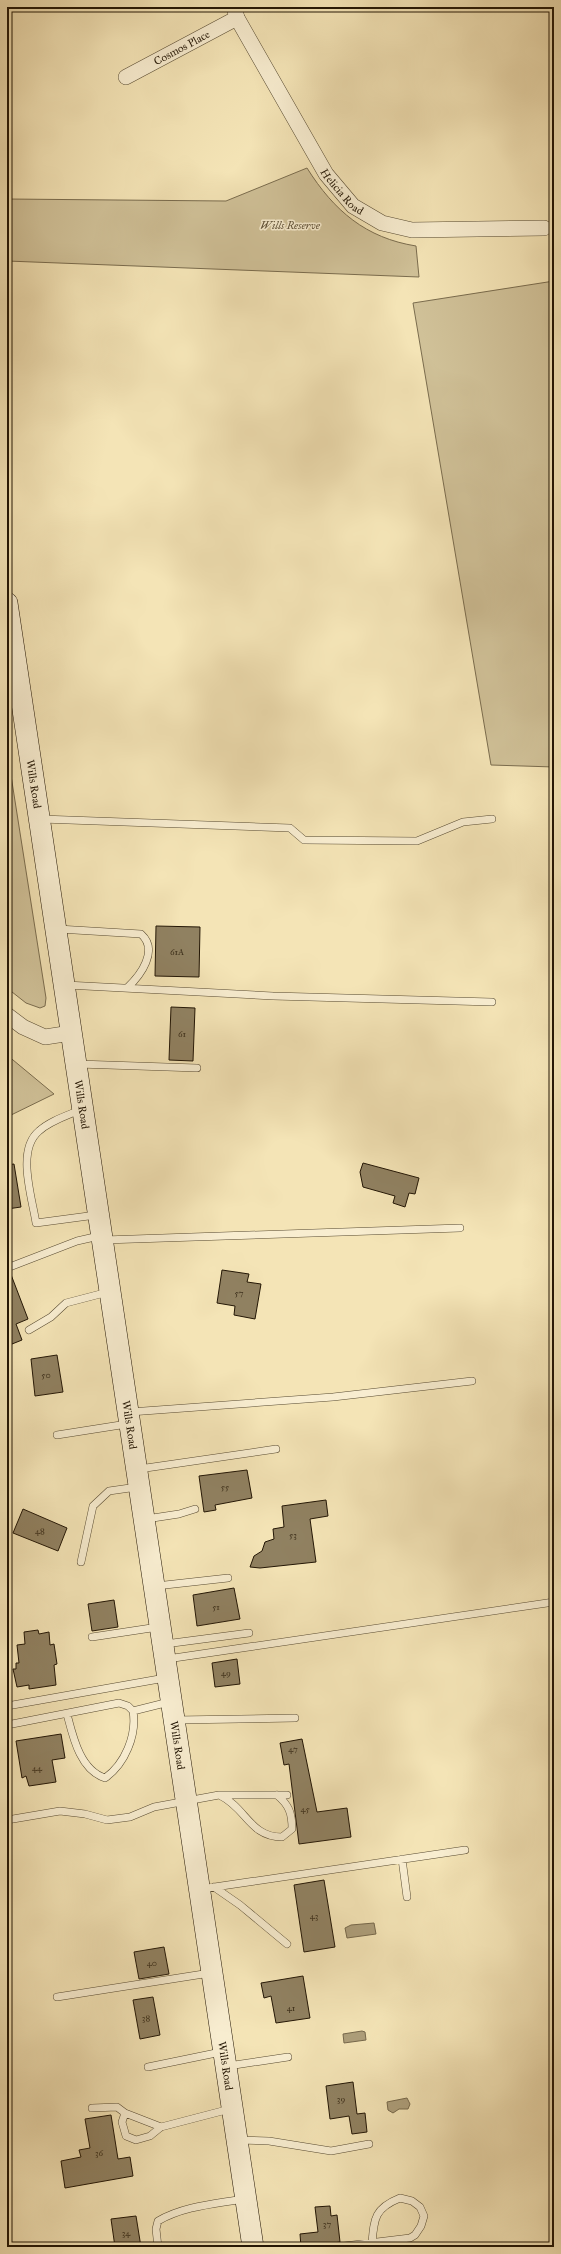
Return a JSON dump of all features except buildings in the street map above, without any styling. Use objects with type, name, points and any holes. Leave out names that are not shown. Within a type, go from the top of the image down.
[{"type":"street","name":"Cosmos Place","points":[[126,77],[236,12]]},
{"type":"street","name":"Helicia Road","points":[[236,12],[326,174],[354,206],[382,223],[412,230],[544,228]]},
{"type":"street","name":"Wills Road","points":[[7,603],[186,1800],[207,1888],[212,1973],[253,2247]]},
{"type":"street","points":[[7,1015],[23,1027],[45,1037],[71,1033]]},
{"type":"lane","points":[[39,819],[290,828],[304,840],[417,840],[463,822],[492,819]]},
{"type":"lane","points":[[55,929],[141,934],[148,940],[150,947],[148,956],[141,973],[127,988]]},
{"type":"lane","points":[[64,985],[273,996],[492,1002]]},
{"type":"lane","points":[[76,1064],[197,1068]]},
{"type":"lane","points":[[82,1109],[54,1121],[39,1130],[33,1137],[28,1148],[26,1161],[36,1223],[98,1215]]},
{"type":"lane","points":[[7,1268],[77,1240],[102,1238],[460,1228]]},
{"type":"lane","points":[[29,1330],[51,1317],[66,1303],[110,1292]]},
{"type":"lane","points":[[57,1435],[129,1418],[472,1382]]},
{"type":"lane","points":[[81,1562],[93,1506],[109,1491],[138,1478],[276,1449]]},
{"type":"lane","points":[[144,1519],[179,1514],[195,1509]]},
{"type":"lane","points":[[154,1586],[228,1578]]},
{"type":"lane","points":[[92,1637],[164,1652],[554,1602]]},
{"type":"lane","points":[[7,1706],[164,1652],[249,1633]]},
{"type":"lane","points":[[7,1724],[67,1714],[119,1703],[128,1706],[133,1711],[135,1721],[132,1739],[123,1759],[111,1774],[105,1778],[94,1774],[84,1761],[67,1714]]},
{"type":"lane","points":[[133,1711],[173,1711],[295,1718]]},
{"type":"lane","points":[[219,1795],[231,1801],[263,1833],[282,1837],[292,1829],[292,1816],[287,1804],[277,1795]]},
{"type":"lane","points":[[7,1820],[60,1811],[84,1814],[107,1820],[130,1817],[154,1807],[219,1795],[287,1795]]},
{"type":"lane","points":[[207,1888],[465,1850]]},
{"type":"lane","points":[[402,1859],[407,1897]]},
{"type":"lane","points":[[207,1888],[240,1905],[287,1944]]},
{"type":"lane","points":[[57,1997],[212,1973]]},
{"type":"lane","points":[[148,2067],[225,2059],[288,2057]]},
{"type":"lane","points":[[92,2108],[117,2107],[125,2113],[161,2127]]},
{"type":"lane","points":[[125,2113],[122,2122],[126,2136],[136,2140],[150,2136],[161,2127],[232,2109]]},
{"type":"lane","points":[[237,2140],[270,2141],[331,2151],[369,2144]]},
{"type":"lane","points":[[336,2247],[372,2243],[410,2238],[415,2236],[421,2226],[424,2216],[420,2207],[412,2201],[400,2198],[382,2208],[376,2216],[372,2243]]},
{"type":"lane","points":[[158,2247],[156,2228],[158,2221],[169,2215],[190,2209],[246,2199]]},
{"type":"green space","name":"Wills Reserve","points":[[307,168],[328,197],[353,220],[382,236],[398,242],[416,246],[419,277],[7,261],[7,199],[226,201]]},
{"type":"green space","points":[[554,281],[554,767],[491,765],[413,303]]},
{"type":"green space","points":[[7,750],[46,998],[45,1006],[40,1008],[26,1003],[7,988]]},
{"type":"green space","points":[[7,1055],[54,1094],[7,1117]]},
{"type":"shaded area","points":[[374,1923],[376,1934],[347,1938],[345,1928],[351,1925]]},
{"type":"shaded area","points":[[362,2031],[365,2032],[366,2040],[344,2043],[343,2034]]},
{"type":"shaded area","points":[[407,2098],[410,2104],[408,2109],[399,2109],[393,2113],[388,2110],[387,2102]]}]
